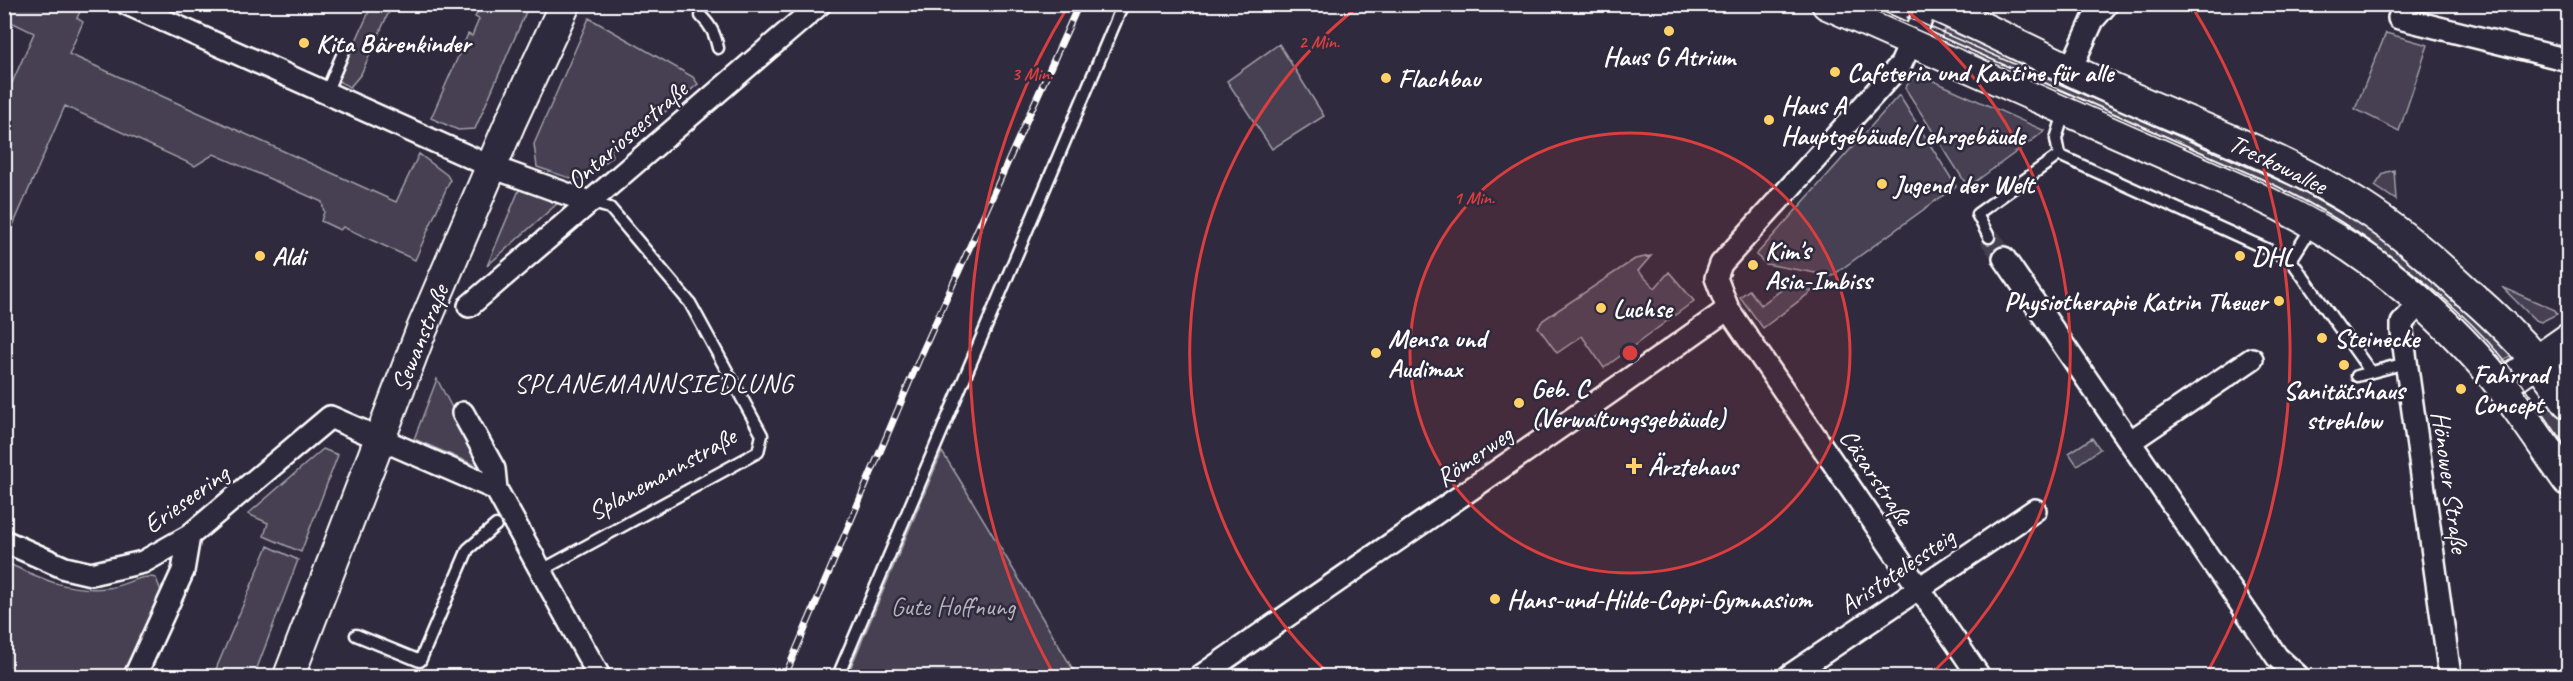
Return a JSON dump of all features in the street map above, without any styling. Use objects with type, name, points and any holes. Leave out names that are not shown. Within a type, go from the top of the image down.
[{"type":"main road","name":"Sewanstraße","points":[[289,676],[420,334],[565,4]]},
{"type":"main road","name":"Treskowallee","points":[[1827,4],[2315,222],[2356,249],[2421,302],[2500,386],[2568,481]]},
{"type":"main road","name":"Treskowallee","points":[[1930,4],[2016,42],[2070,70],[2266,156],[2315,180],[2360,206],[2394,229],[2444,270],[2537,359],[2568,403]]},
{"type":"main road","points":[[2500,386],[2568,339]]},
{"type":"street","name":"Ontarioseestraße","points":[[468,306],[820,4]]},
{"type":"street","points":[[1728,309],[1716,278],[1721,264],[1901,64],[1930,4]]},
{"type":"street","points":[[2070,70],[2093,20],[2107,4]]},
{"type":"street","points":[[141,7],[492,167]]},
{"type":"street","points":[[2399,18],[2568,60]]},
{"type":"street","name":"Splanemannstraße","points":[[492,167],[589,202]]},
{"type":"street","points":[[2004,258],[2277,657],[2298,676]]},
{"type":"street","name":"Hönower Straße","points":[[2421,302],[2402,323],[2450,676]]},
{"type":"street","name":"Cäsarstraße","points":[[1728,309],[1979,676]]},
{"type":"street","name":"Römerweg","points":[[1204,676],[1291,612],[1608,396],[1728,309]]},
{"type":"street","points":[[2131,441],[2252,359]]},
{"type":"street","points":[[463,413],[494,470],[496,489],[599,676]]},
{"type":"street","name":"Erieseering","points":[[4,541],[66,568],[91,574],[143,562],[189,536],[330,417],[379,439]]},
{"type":"street","points":[[379,439],[496,489]]},
{"type":"street","name":"Aristotelessteig","points":[[1789,676],[2035,510]]},
{"type":"street","points":[[135,676],[183,571],[189,536]]},
{"type":"lane","points":[[838,676],[1122,4]]},
{"type":"lane","points":[[701,16],[710,25],[718,48]]},
{"type":"lane","points":[[326,93],[344,53]]},
{"type":"lane","points":[[2059,155],[2056,139],[2065,109]]},
{"type":"lane","points":[[1989,237],[1977,214],[2059,155]]},
{"type":"lane","points":[[2059,155],[2291,260],[2370,371]]},
{"type":"lane","name":"Splanemannstraße","points":[[542,570],[758,452],[762,435],[690,303],[610,208],[589,202]]},
{"type":"lane","name":"Treskowallee","points":[[2291,260],[2315,222]]},
{"type":"lane","points":[[2357,376],[2406,363]]},
{"type":"lane","points":[[356,635],[420,662],[468,549],[496,525]]},
{"type":"green space","points":[[5,4],[83,5],[77,18],[83,22],[69,54],[396,202],[419,154],[447,175],[450,180],[415,260],[343,227],[340,230],[321,221],[324,212],[322,202],[214,154],[195,166],[65,106],[5,244],[5,99],[34,33],[5,19]]},
{"type":"green space","points":[[372,5],[392,5],[361,74],[350,87],[338,81]]},
{"type":"green space","points":[[481,5],[529,5],[475,129],[458,130],[431,118],[468,34],[472,36],[479,19],[475,17]]},
{"type":"green space","points":[[589,18],[693,77],[698,84],[634,138],[630,134],[610,151],[613,156],[592,173],[585,177],[571,178],[537,167],[534,144]]},
{"type":"green space","points":[[1945,29],[2221,147],[2369,223],[2515,353],[2501,363],[2450,309],[1938,45]]},
{"type":"green space","points":[[2386,33],[2428,45],[2399,131],[2355,109]]},
{"type":"green space","points":[[1279,44],[1324,116],[1272,149],[1227,81]]},
{"type":"green space","points":[[1916,73],[2045,131],[1968,187],[1905,88]]},
{"type":"green space","points":[[1899,95],[1956,186],[1832,276],[1766,264],[1756,255]]},
{"type":"green space","points":[[2394,170],[2396,200],[2375,186],[2384,173]]},
{"type":"green space","points":[[519,190],[529,191],[559,202],[487,266]]},
{"type":"green space","points":[[1651,256],[1638,271],[1655,288],[1669,272],[1694,301],[1604,368],[1582,336],[1557,353],[1538,327],[1543,320],[1635,259]]},
{"type":"green space","points":[[1788,285],[1812,291],[1763,328],[1740,297],[1749,290],[1761,305]]},
{"type":"green space","points":[[2502,287],[2555,310],[2557,314],[2541,322],[2535,320]]},
{"type":"green space","points":[[437,379],[484,469],[414,439]]},
{"type":"green space","points":[[2553,402],[2568,424],[2568,446],[2558,446],[2535,414]]},
{"type":"green space","points":[[2092,438],[2100,449],[2077,465],[2069,453]]},
{"type":"green space","points":[[323,449],[338,455],[301,552],[264,536],[268,523],[248,514]]},
{"type":"green space","name":"Gute Hoffnung","points":[[942,452],[958,477],[1077,676],[847,676]]},
{"type":"green space","points":[[268,546],[298,560],[254,676],[213,676]]},
{"type":"green space","points":[[5,562],[54,582],[79,588],[107,588],[144,577],[156,578],[161,591],[142,635],[144,638],[125,676],[5,676]]},
{"type":"tunnel","points":[[1989,237],[2004,258]]},
{"type":"tram line","points":[[1858,4],[2255,179],[2289,195],[2355,233],[2417,276],[2473,326],[2517,377],[2568,450]]},
{"type":"tram line","points":[[1907,17],[2294,187],[2349,218]]},
{"type":"railway","points":[[785,676],[921,355],[1079,4]]},
{"type":"place","name":"Haus G Atrium","points":[[1669,31]]},
{"type":"place","name":"Kita Bärenkinder","points":[[304,43]]},
{"type":"place","name":"Cafeteria und Kantine für alle","points":[[1835,72]]},
{"type":"place","name":"Flachbau","points":[[1386,78]]},
{"type":"place","name":"Haus A Hauptgebäude/Lehrgebäude","points":[[1769,120]]},
{"type":"place","name":"Jugend der Welt","points":[[1882,184]]},
{"type":"place","name":"Aldi","points":[[260,256]]},
{"type":"place","name":"DHL","points":[[2240,256]]},
{"type":"place","name":"Kim's Asia-Imbiss","points":[[1753,265]]},
{"type":"place","name":"Physiotherapie Katrin Theuer","points":[[2279,301]]},
{"type":"place","name":"Luchse","points":[[1601,308]]},
{"type":"place","name":"Steinecke","points":[[2322,338]]},
{"type":"place","name":"Mensa und Audimax","points":[[1376,353]]},
{"type":"place","name":"Sanitätshaus strehlow","points":[[2344,365]]},
{"type":"place","name":"Fahrrad Concept","points":[[2461,389]]},
{"type":"place","name":"Geb. C (Verwaltungsgebäude)","points":[[1519,403]]},
{"type":"place","name":"Ärztehaus","points":[[1634,466]]},
{"type":"place","name":"Hans-und-Hilde-Coppi-Gymnasium","points":[[1495,599]]},
{"type":"district","name":"SPLANEMANNSIEDLUNG","points":[[654,383]]}]
